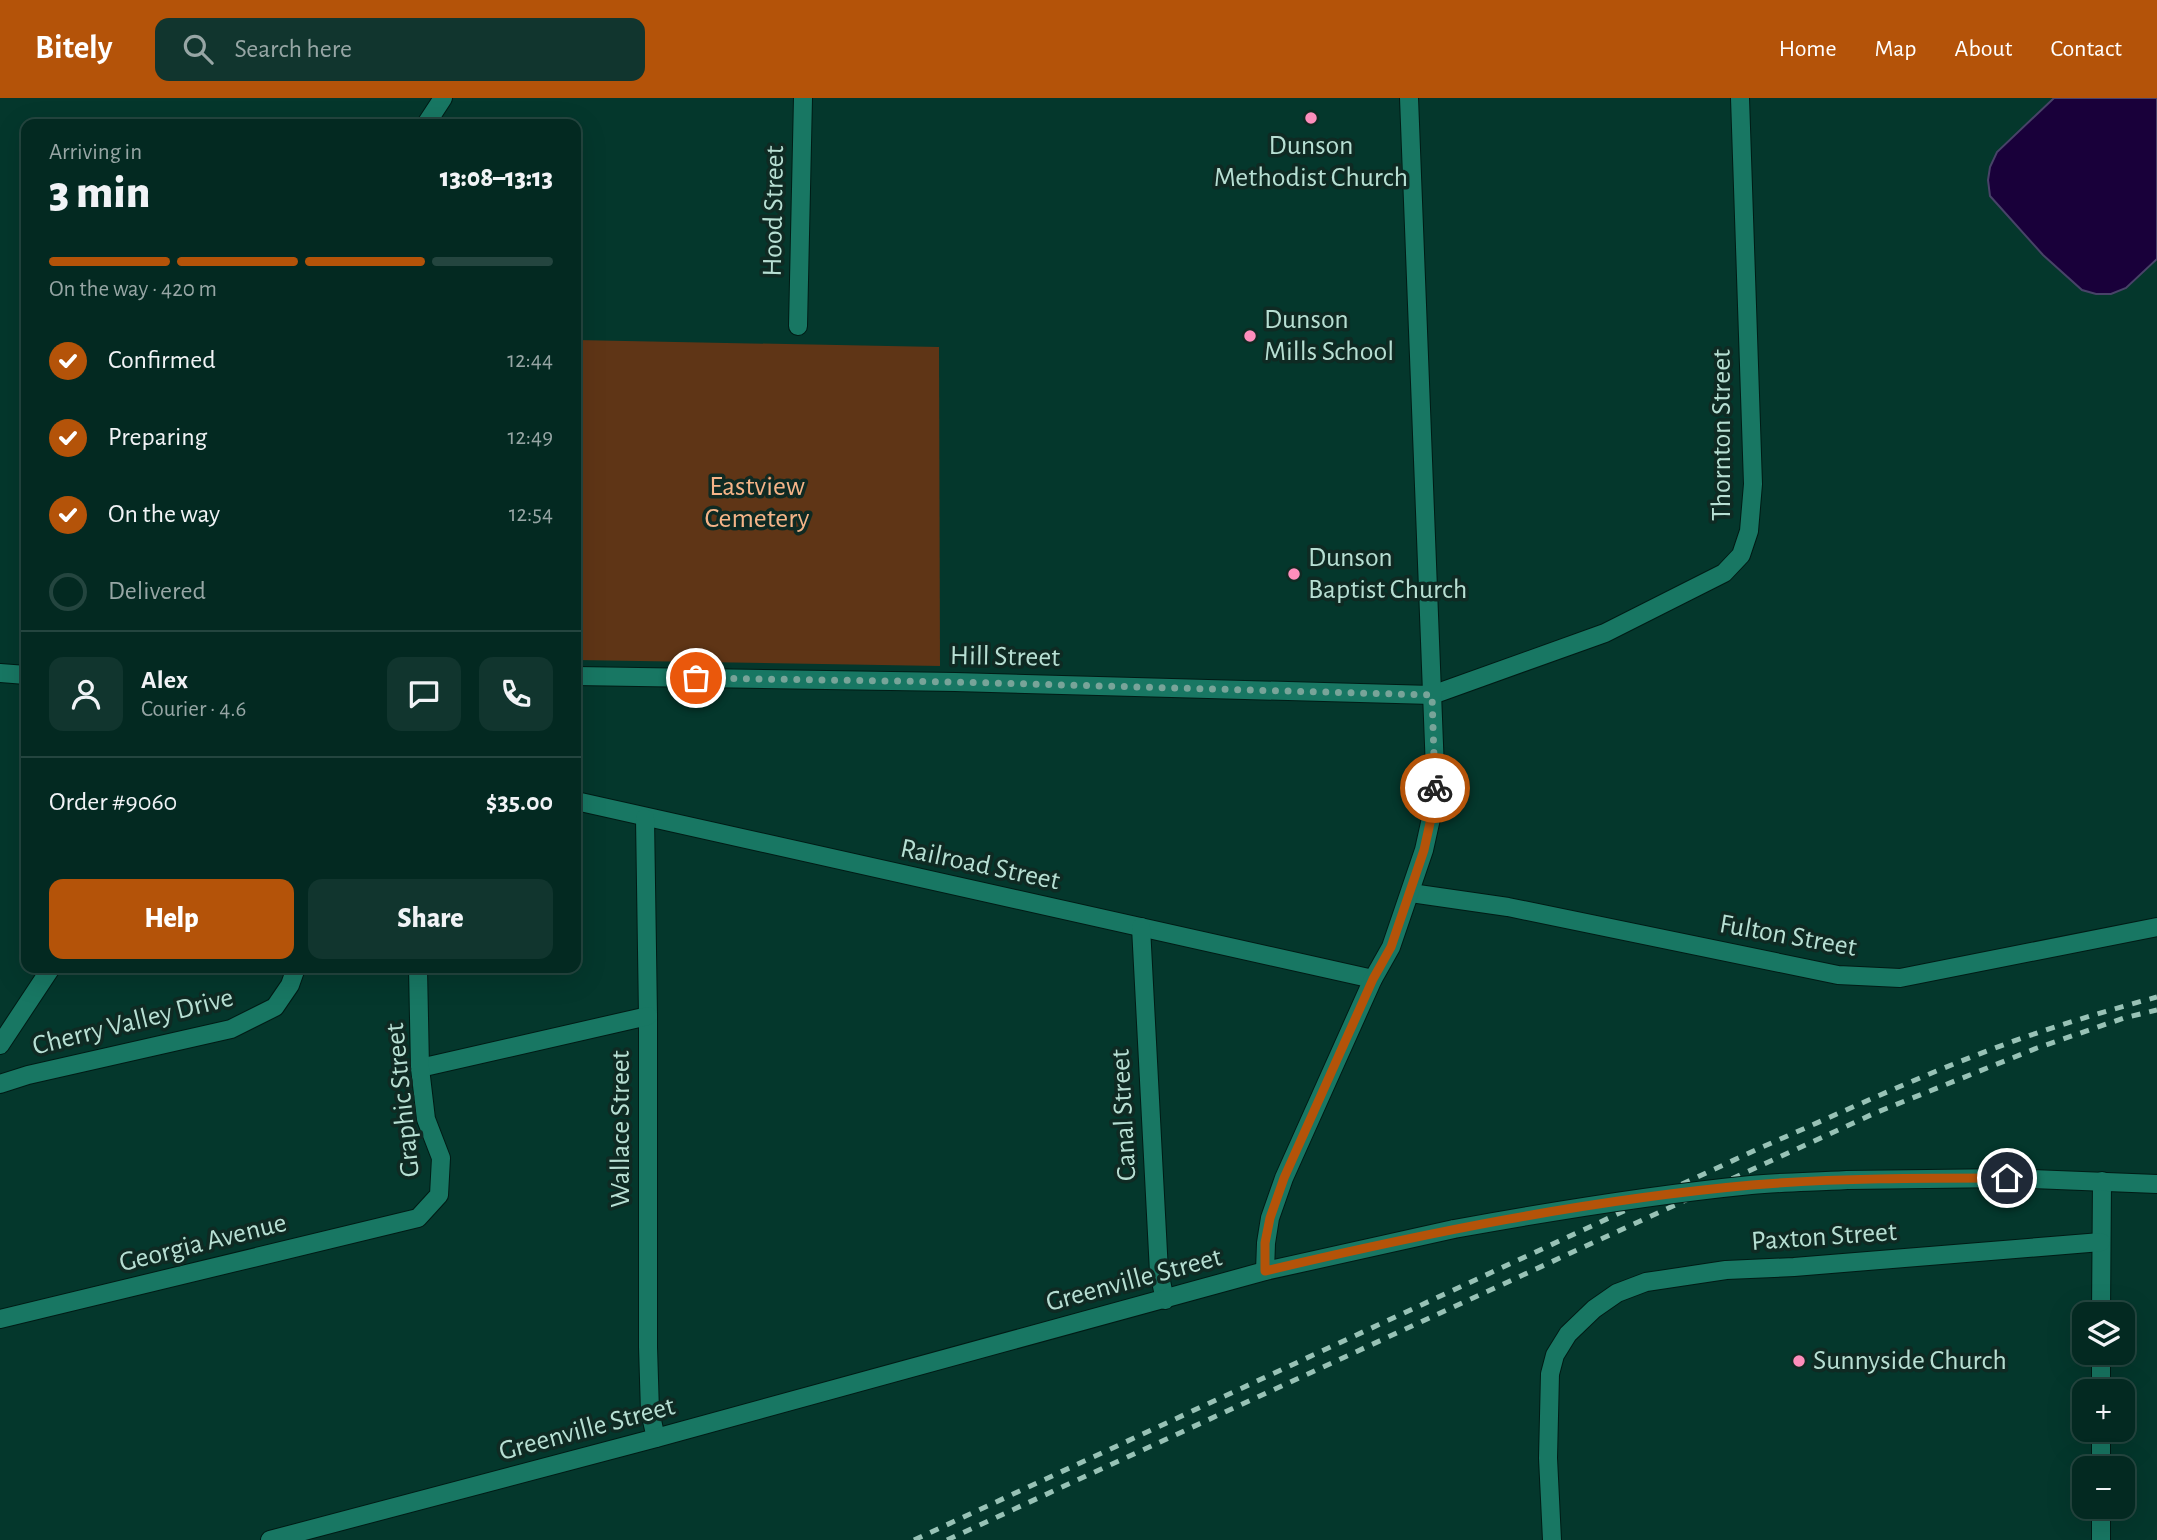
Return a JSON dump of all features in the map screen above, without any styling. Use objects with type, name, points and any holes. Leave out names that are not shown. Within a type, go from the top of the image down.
[{"type":"street","points":[[429,119],[443,98]]},
{"type":"street","name":"Hood Street","points":[[798,326],[803,98]]},
{"type":"street","points":[[1265,1271],[1265,1243],[1270,1218],[1284,1178],[1373,979],[1391,947],[1424,850],[1436,796],[1409,98]]},
{"type":"street","name":"Thornton Street","points":[[1432,695],[1605,633],[1724,573],[1741,555],[1749,531],[1753,484],[1740,98]]},
{"type":"street","points":[[0,673],[21,675]]},
{"type":"street","name":"Hill Street","points":[[581,676],[955,682],[1432,695]]},
{"type":"street","name":"Railroad Street","points":[[581,803],[1373,979]]},
{"type":"street","name":"Wallace Street","points":[[645,818],[648,1347],[650,1412],[656,1438]]},
{"type":"street","name":"Fulton Street","points":[[1411,893],[1507,907],[1838,975],[1900,978],[2157,927]]},
{"type":"street","name":"Canal Street","points":[[1141,927],[1159,1272],[1165,1300]]},
{"type":"street","points":[[0,1045],[48,973]]},
{"type":"street","name":"Cherry Valley Drive","points":[[0,1084],[28,1075],[231,1029],[275,1007],[290,985],[294,973]]},
{"type":"street","name":"Graphic Street","points":[[418,973],[420,1068],[426,1119],[441,1158],[439,1195],[418,1218]]},
{"type":"street","points":[[420,1068],[648,1016]]},
{"type":"street","name":"Greenville Street","points":[[270,1540],[656,1438],[1265,1271],[1454,1229],[1549,1212],[1753,1185],[1979,1178],[2157,1184]]},
{"type":"street","points":[[2101,1302],[2102,1181]]},
{"type":"street","name":"Georgia Avenue","points":[[0,1319],[418,1218]]},
{"type":"street","name":"Paxton Street","points":[[1552,1540],[1548,1458],[1550,1374],[1555,1356],[1568,1334],[1594,1308],[1617,1293],[1646,1282],[1726,1270],[2101,1242]]},
{"type":"street","points":[[2101,1519],[2101,1540]]},
{"type":"green space","name":"Eastview Cemetery","points":[[581,340],[939,347],[940,666],[581,660]]},
{"type":"shaded area","points":[[2054,98],[2157,98],[2157,259],[2126,288],[2111,294],[2082,290],[2043,255],[1990,196],[1990,167],[1997,152]]},
{"type":"railway","points":[[914,1540],[1877,1096],[2015,1041],[2157,997]]},
{"type":"railway","points":[[947,1540],[1875,1113],[2037,1048],[2124,1018],[2157,1010]]},
{"type":"way so far","points":[[696,678],[1432,695],[1435,788]]},
{"type":"place","name":"Dunson Methodist Church","points":[[1311,118]]},
{"type":"place","name":"Dunson Mills School","points":[[1250,336]]},
{"type":"place","name":"Dunson Baptist Church","points":[[1294,574]]},
{"type":"place","name":"Sunnyside Church","points":[[1799,1361]]},
{"type":"route","points":[[1435,788],[1436,796],[1424,850],[1391,947],[1373,979],[1284,1178],[1270,1218],[1265,1243],[1265,1271],[1454,1229],[1688,1192],[1847,1180],[2007,1178]]}]
